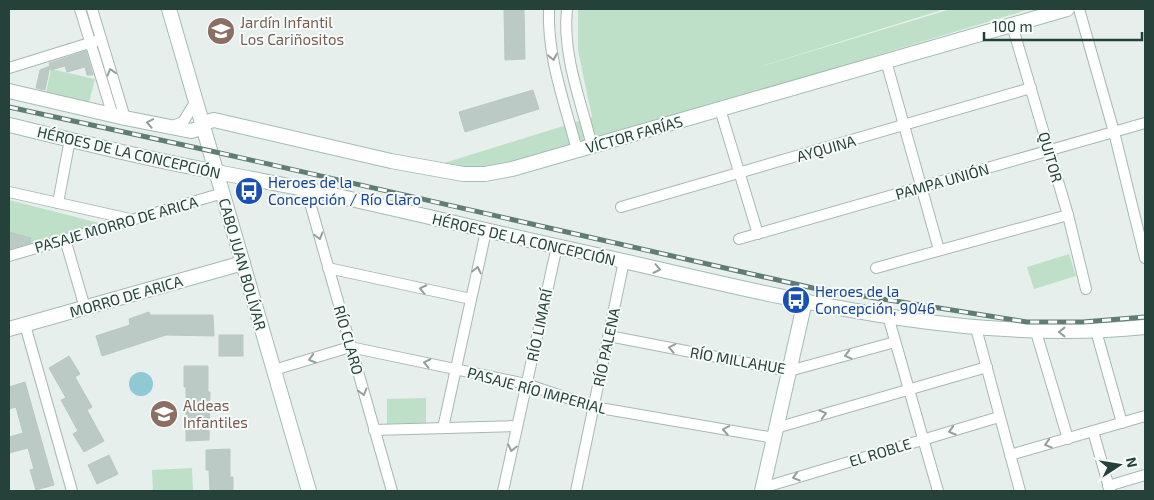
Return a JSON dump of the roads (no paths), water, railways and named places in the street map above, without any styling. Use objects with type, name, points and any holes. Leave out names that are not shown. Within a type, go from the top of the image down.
[{"type":"street","points":[[80,9],[90,43],[119,117]]},
{"type":"street","points":[[92,9],[119,117]]},
{"type":"street","name":"CABO JUAN BOLÍVAR","points":[[168,9],[196,100],[200,126],[217,172],[309,491]]},
{"type":"street","points":[[549,9],[549,34],[553,60],[578,150]]},
{"type":"street","points":[[567,9],[567,41],[574,77],[592,146]]},
{"type":"street","name":"VÍCTOR FARÍAS","points":[[200,126],[214,120],[392,161],[463,174],[485,174],[512,169],[1067,9]]},
{"type":"street","points":[[1078,9],[1114,132],[1145,258]]},
{"type":"street","name":"QUITOR","points":[[1012,25],[1068,215],[1086,289]]},
{"type":"street","points":[[9,68],[101,40]]},
{"type":"street","points":[[886,61],[939,250]]},
{"type":"street","points":[[558,81],[574,77]]},
{"type":"street","name":"AYQUINA","points":[[621,207],[1031,88]]},
{"type":"street","points":[[9,91],[170,127],[192,131],[200,126]]},
{"type":"street","points":[[170,127],[183,122],[196,100]]},
{"type":"street","points":[[720,109],[758,234]]},
{"type":"street","name":"PAMPA UNIÓN","points":[[739,239],[1145,123]]},
{"type":"street","name":"HÉROES DE LA CONCEPCIÓN","points":[[9,125],[217,172],[306,189],[486,231],[805,301],[888,316],[976,328],[1036,332],[1096,331],[1145,327]]},
{"type":"street","points":[[58,203],[70,139]]},
{"type":"street","name":"RÍO CLARO","points":[[306,189],[392,491]]},
{"type":"street","points":[[9,192],[132,220]]},
{"type":"street","name":"PASAJE MORRO DE ARICA","points":[[9,256],[223,193]]},
{"type":"street","points":[[876,268],[1068,215]]},
{"type":"street","points":[[443,428],[486,231]]},
{"type":"street","points":[[65,240],[85,308]]},
{"type":"street","name":"RÍO LIMARÍ","points":[[503,491],[557,246]]},
{"type":"street","name":"RÍO PALENA","points":[[576,491],[624,261]]},
{"type":"street","name":"MORRO DE ARICA","points":[[9,329],[243,263]]},
{"type":"street","points":[[328,268],[471,299]]},
{"type":"street","points":[[762,491],[805,301]]},
{"type":"street","points":[[888,316],[938,491]]},
{"type":"street","points":[[24,325],[72,491]]},
{"type":"street","points":[[976,328],[1020,491]]},
{"type":"street","points":[[1096,331],[1122,423]]},
{"type":"street","points":[[1036,332],[1068,439]]},
{"type":"street","name":"RÍO MILLAHUE","points":[[609,336],[789,371],[895,342]]},
{"type":"street","name":"PASAJE RÍO IMPERIAL","points":[[274,370],[350,347],[526,384],[594,407],[775,433],[909,389],[987,367]]},
{"type":"street","points":[[1010,455],[1145,416]]},
{"type":"street","name":"EL ROBLE","points":[[762,491],[772,485],[999,417]]},
{"type":"street","points":[[374,430],[517,426]]},
{"type":"street","points":[[1093,431],[1109,488],[1145,475]]},
{"type":"water","points":[[141,372],[146,373],[152,379],[152,389],[146,395],[141,396],[136,395],[130,389],[129,384],[130,379],[136,373]]},
{"type":"railway","points":[[9,107],[813,288],[1027,322],[1083,322],[1145,317]]},
{"type":"place","name":"Jardín Infantil Los Cariñositos","points":[[221,31]]},
{"type":"place","name":"Heroes de la Concepción / Río Claro","points":[[249,191]]},
{"type":"place","name":"Heroes de la Concepción, 9046","points":[[796,300]]},
{"type":"place","name":"Aldeas Infantiles","points":[[164,414]]}]
